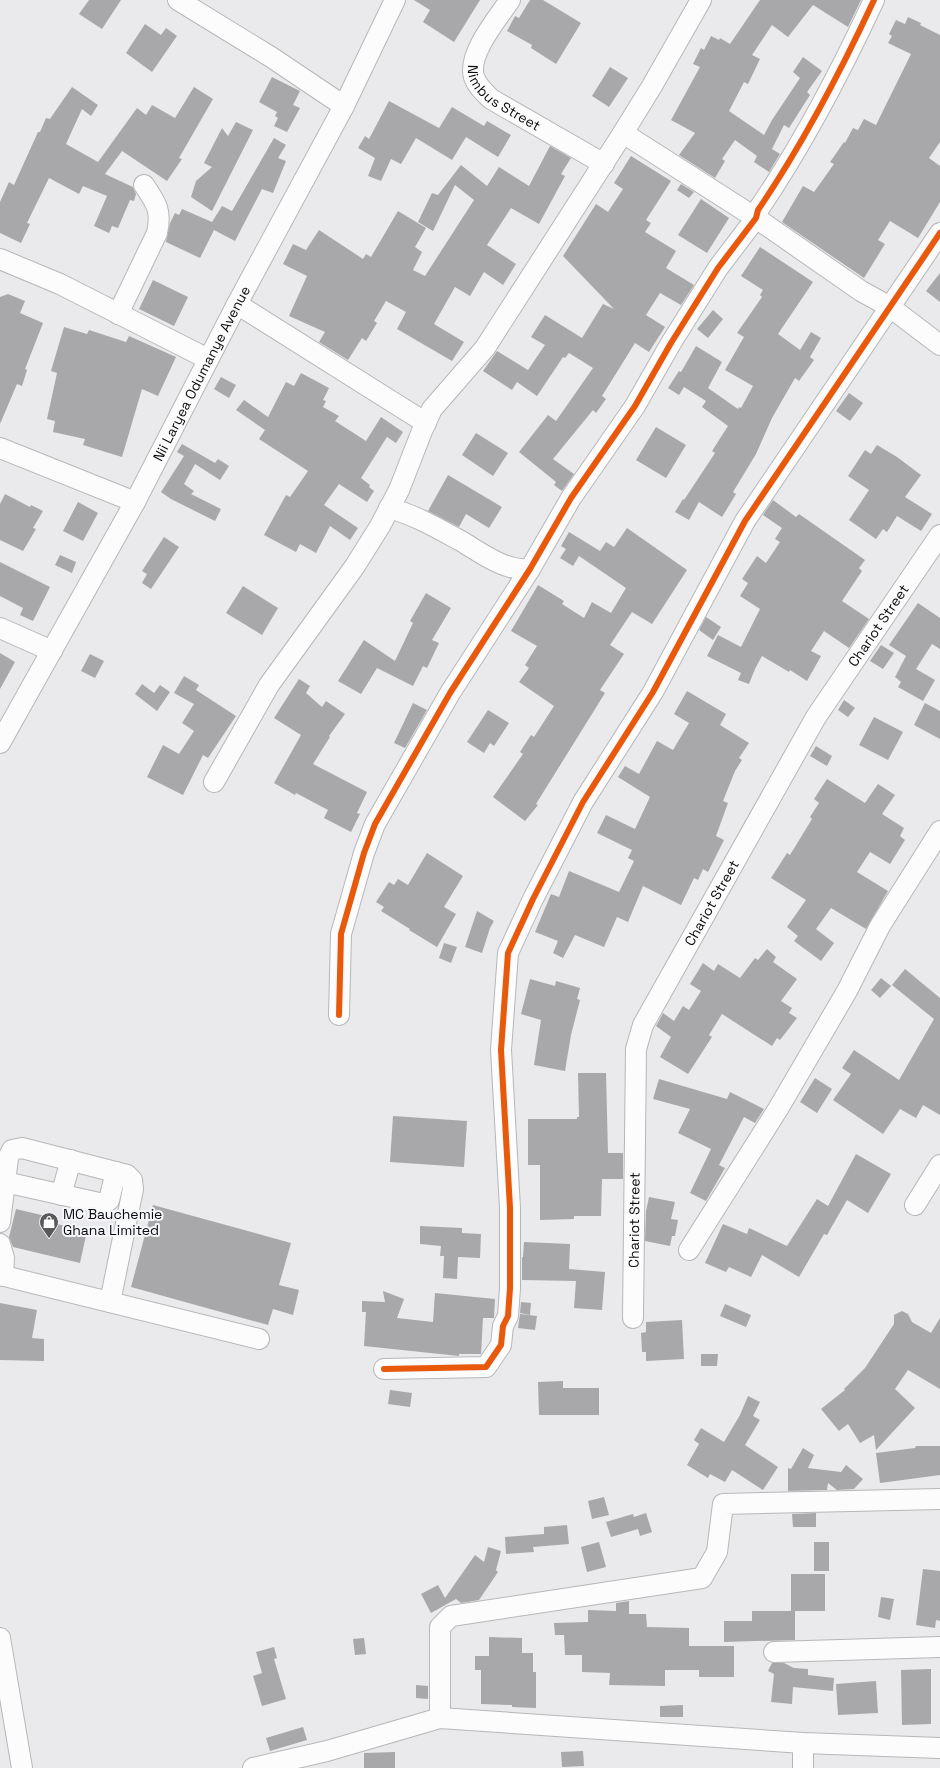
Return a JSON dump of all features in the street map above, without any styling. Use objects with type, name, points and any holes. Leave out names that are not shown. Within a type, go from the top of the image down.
[{"type":"street","points":[[178,0],[271,57],[344,106]]},
{"type":"street","name":"Nii Laryea Odumanye Avenue","points":[[0,743],[135,502],[237,304],[344,106],[395,0]]},
{"type":"street","name":"Nimbus Street","points":[[510,0],[490,28],[477,52],[473,65],[474,76],[479,87],[491,99],[604,164]]},
{"type":"street","points":[[214,782],[269,685],[355,566],[389,508],[432,409],[485,348],[604,164],[652,86],[701,0]]},
{"type":"street","points":[[339,1015],[341,934],[364,853],[375,824],[400,777],[450,693],[530,569],[574,493],[635,406],[670,343],[714,275],[756,218],[758,210],[811,126],[874,0]]},
{"type":"street","points":[[623,133],[756,218],[861,291],[890,307],[940,345]]},
{"type":"street","points":[[118,314],[157,233],[160,220],[159,208],[144,185]]},
{"type":"street","points":[[384,1368],[486,1367],[501,1345],[503,1326],[508,1316],[511,1242],[501,1050],[508,953],[533,899],[583,802],[653,692],[745,521],[940,233]]},
{"type":"street","points":[[0,259],[60,284],[208,359]]},
{"type":"street","points":[[237,304],[426,423]]},
{"type":"street","points":[[0,448],[135,502]]},
{"type":"street","points":[[389,508],[404,512],[420,520],[499,563],[517,569],[530,569]]},
{"type":"street","name":"Chariot Street","points":[[634,1318],[636,1049],[642,1025],[816,717],[940,534]]},
{"type":"street","points":[[0,628],[52,651]]},
{"type":"street","points":[[689,1250],[778,1109],[847,991],[880,926],[940,831]]},
{"type":"street","points":[[0,1222],[8,1158],[12,1150],[22,1148],[128,1175],[132,1180],[133,1189],[110,1302]]},
{"type":"street","points":[[61,1194],[72,1160]]},
{"type":"street","points":[[915,1205],[940,1165]]},
{"type":"street","points":[[5,1182],[99,1204],[105,1203],[109,1200],[116,1172]]},
{"type":"street","points":[[0,1244],[4,1258],[2,1275],[259,1339]]},
{"type":"street","points":[[440,1718],[440,1628],[451,1616],[702,1578],[717,1552],[723,1504],[940,1499]]},
{"type":"street","points":[[0,1638],[22,1768]]},
{"type":"street","points":[[774,1652],[940,1647]]},
{"type":"street","points":[[253,1768],[329,1759],[440,1718],[803,1743],[940,1748]]},
{"type":"street","points":[[803,1743],[803,1768]]},
{"type":"building","points":[[89,0],[121,0],[102,29],[79,14]]},
{"type":"building","points":[[414,0],[480,0],[454,42],[423,22],[430,10]]},
{"type":"building","points":[[530,0],[543,0],[581,23],[556,64],[531,48],[532,45],[507,31],[515,16],[519,18]]},
{"type":"building","points":[[760,0],[861,0],[848,27],[813,5],[788,37],[772,25],[752,55],[760,59],[748,84],[744,82],[729,111],[764,135],[772,120],[800,78],[793,72],[803,57],[822,71],[807,92],[810,95],[789,128],[784,125],[772,149],[780,154],[769,172],[754,162],[757,156],[735,140],[722,159],[725,161],[715,178],[679,155],[695,133],[671,120],[700,67],[693,64],[701,48],[704,50],[711,36],[719,40],[720,38],[730,44]]},
{"type":"building","points":[[908,17],[940,35],[940,142],[929,158],[940,166],[940,202],[918,238],[890,221],[878,240],[885,244],[864,278],[782,222],[803,186],[814,192],[834,164],[830,162],[844,142],[845,143],[853,128],[858,130],[864,119],[876,125],[911,54],[888,43],[892,36],[889,34],[896,20],[905,24]]},
{"type":"building","points":[[145,24],[161,35],[166,28],[177,36],[152,72],[126,53]]},
{"type":"building","points":[[610,67],[628,78],[609,107],[592,96]]},
{"type":"building","points":[[272,77],[300,91],[293,105],[300,108],[287,132],[274,126],[278,118],[275,116],[277,112],[259,102]]},
{"type":"building","points":[[72,87],[98,105],[91,116],[82,109],[66,144],[98,162],[137,108],[146,115],[152,105],[175,118],[194,87],[213,99],[179,158],[182,159],[167,181],[122,151],[105,174],[133,187],[136,194],[134,201],[130,200],[118,228],[112,226],[109,233],[94,226],[107,196],[83,186],[79,194],[49,178],[27,223],[30,224],[21,243],[0,233],[0,202],[9,182],[14,185],[46,118],[50,119]]},
{"type":"building","points":[[389,101],[439,128],[452,107],[484,126],[487,121],[511,135],[498,157],[466,137],[452,160],[416,138],[401,164],[391,159],[381,181],[368,176],[375,158],[358,148],[365,136],[369,139]]},
{"type":"building","points":[[236,122],[253,130],[212,211],[191,197],[196,181],[212,167],[204,163],[222,128],[228,136]]},
{"type":"building","points":[[274,138],[286,145],[278,158],[286,161],[273,193],[262,189],[235,241],[214,230],[200,258],[166,242],[170,223],[175,213],[179,215],[182,209],[212,222],[222,206],[232,211]]},
{"type":"building","points":[[550,146],[571,158],[561,174],[565,176],[539,224],[511,208],[487,245],[516,264],[503,285],[484,272],[470,296],[455,287],[434,324],[464,342],[452,361],[397,329],[406,312],[386,301],[374,321],[377,323],[366,341],[362,338],[348,360],[319,342],[325,332],[289,316],[307,276],[283,264],[293,244],[306,250],[319,230],[363,259],[366,254],[371,257],[398,211],[426,228],[415,247],[422,252],[413,270],[425,276],[474,200],[455,185],[433,231],[418,222],[432,193],[438,195],[461,165],[487,186],[499,167],[529,186]]},
{"type":"building","points":[[631,156],[671,181],[646,220],[651,223],[645,232],[676,251],[666,268],[694,285],[681,305],[660,293],[646,315],[665,327],[649,352],[635,343],[602,396],[606,399],[596,413],[593,410],[553,459],[574,474],[562,491],[554,485],[556,482],[519,452],[548,415],[556,421],[593,368],[569,353],[565,358],[563,357],[537,396],[517,382],[512,390],[483,371],[497,351],[528,370],[545,345],[531,337],[545,315],[582,338],[603,304],[614,309],[563,256],[596,204],[608,212],[623,189],[614,183]]},
{"type":"building","points":[[681,184],[694,192],[689,198],[677,190]]},
{"type":"building","points":[[701,199],[729,218],[707,253],[678,235]]},
{"type":"building","points":[[760,247],[813,282],[778,334],[800,350],[811,332],[821,338],[810,357],[814,360],[799,381],[795,378],[772,418],[756,454],[733,492],[736,494],[722,517],[699,502],[689,520],[675,512],[715,453],[712,451],[728,426],[702,407],[706,401],[684,387],[679,395],[668,388],[679,371],[681,372],[696,346],[722,362],[708,388],[738,409],[739,407],[741,408],[753,386],[725,370],[744,337],[737,333],[762,297],[760,295],[763,290],[741,276]]},
{"type":"building","points":[[940,273],[940,302],[926,291]]},
{"type":"building","points":[[153,280],[188,297],[174,326],[139,309]]},
{"type":"building","points":[[8,294],[25,301],[20,313],[43,323],[25,369],[27,370],[22,386],[17,384],[0,424],[0,297]]},
{"type":"building","points":[[713,310],[723,319],[708,338],[697,329]]},
{"type":"building","points":[[64,327],[87,334],[89,330],[126,342],[129,336],[176,357],[158,396],[142,389],[122,457],[83,445],[85,439],[53,432],[55,421],[47,419],[57,373],[51,371]]},
{"type":"building","points":[[301,373],[329,388],[323,400],[326,401],[323,407],[339,416],[335,421],[366,441],[381,417],[403,432],[396,443],[387,437],[361,478],[370,485],[369,487],[374,491],[367,502],[339,484],[324,505],[358,528],[350,540],[330,526],[316,553],[300,544],[296,552],[264,535],[286,495],[290,497],[308,471],[259,439],[265,430],[236,410],[244,400],[268,417],[286,382],[294,386]]},
{"type":"building","points":[[221,377],[236,385],[229,398],[214,389]]},
{"type":"building","points":[[849,393],[863,403],[850,421],[836,411]]},
{"type":"building","points":[[656,427],[686,445],[666,478],[636,460]]},
{"type":"building","points":[[476,433],[508,453],[493,476],[462,455]]},
{"type":"building","points":[[182,444],[215,463],[218,459],[229,466],[220,480],[195,464],[184,484],[194,491],[191,494],[221,509],[215,521],[171,499],[161,492],[184,456],[177,452]]},
{"type":"building","points":[[877,445],[897,457],[921,475],[905,497],[932,514],[921,531],[897,516],[887,532],[883,529],[876,539],[849,520],[869,490],[848,476],[865,450],[871,454]]},
{"type":"building","points":[[448,475],[502,507],[489,528],[466,514],[459,527],[428,511]]},
{"type":"building","points":[[5,494],[30,507],[31,505],[43,511],[33,528],[36,529],[23,551],[0,540],[0,504]]},
{"type":"building","points":[[773,500],[796,517],[799,514],[865,560],[859,568],[862,571],[842,601],[869,619],[849,648],[824,631],[811,651],[821,656],[807,681],[790,670],[789,672],[762,656],[749,684],[738,680],[741,673],[707,656],[718,635],[741,647],[760,609],[740,596],[748,583],[742,579],[757,556],[766,563],[780,542],[775,539],[782,528],[763,515]]},
{"type":"building","points":[[78,502],[98,513],[83,541],[63,531]]},
{"type":"building","points":[[627,528],[687,570],[652,624],[632,612],[610,645],[624,654],[600,690],[605,693],[536,804],[538,805],[525,821],[493,797],[523,754],[520,752],[531,735],[534,737],[554,706],[519,682],[529,668],[525,665],[537,646],[511,631],[538,585],[564,601],[562,604],[584,618],[592,602],[611,613],[626,588],[579,556],[573,566],[560,558],[566,549],[561,546],[569,532],[600,551],[606,542],[614,547]]},
{"type":"building","points":[[164,537],[179,547],[151,589],[142,583],[147,574],[142,571]]},
{"type":"building","points":[[60,555],[76,562],[72,573],[55,565]]},
{"type":"building","points":[[0,562],[50,587],[33,621],[20,615],[23,608],[0,596]]},
{"type":"building","points":[[243,586],[278,608],[262,635],[226,613]]},
{"type":"building","points":[[426,593],[451,608],[432,640],[439,643],[427,668],[423,666],[413,686],[377,668],[361,694],[338,681],[364,640],[395,661],[413,623],[410,621]]},
{"type":"building","points":[[918,603],[940,618],[940,649],[932,644],[916,669],[935,680],[923,701],[898,687],[901,682],[895,677],[906,656],[889,645]]},
{"type":"building","points":[[706,617],[721,627],[713,640],[699,630]]},
{"type":"building","points":[[881,645],[894,653],[883,669],[870,661]]},
{"type":"building","points":[[0,653],[15,662],[0,689]]},
{"type":"building","points":[[90,654],[104,661],[95,678],[81,671]]},
{"type":"building","points":[[184,676],[199,685],[196,690],[236,716],[208,758],[203,755],[183,795],[147,777],[163,745],[179,754],[194,731],[182,723],[194,704],[174,693]]},
{"type":"building","points":[[299,679],[310,686],[306,693],[322,707],[326,701],[345,714],[329,736],[330,737],[313,764],[367,792],[357,813],[360,814],[351,832],[324,818],[328,810],[296,793],[295,795],[274,783],[301,735],[274,718]]},
{"type":"building","points":[[142,684],[154,693],[160,685],[170,692],[157,711],[135,694]]},
{"type":"building","points":[[687,691],[726,714],[720,725],[749,743],[739,758],[742,760],[735,771],[723,801],[728,803],[716,836],[724,840],[708,872],[703,869],[698,880],[694,878],[681,905],[643,886],[628,922],[617,917],[604,947],[575,935],[563,958],[553,953],[558,941],[535,932],[551,894],[559,897],[569,871],[619,892],[634,861],[628,858],[632,850],[597,833],[606,815],[635,829],[650,797],[618,777],[625,766],[639,774],[657,741],[673,750],[689,723],[674,714]]},
{"type":"building","points":[[844,700],[855,708],[848,717],[838,710]]},
{"type":"building","points":[[413,703],[427,710],[405,748],[394,743]]},
{"type":"building","points":[[925,703],[940,711],[940,739],[914,725]]},
{"type":"building","points":[[488,710],[509,723],[494,746],[490,743],[484,753],[467,742]]},
{"type":"building","points":[[874,717],[903,732],[888,760],[859,745]]},
{"type":"building","points":[[816,746],[832,756],[827,766],[810,756]]},
{"type":"building","points":[[827,779],[865,803],[878,784],[895,795],[882,814],[904,828],[900,836],[905,840],[890,864],[870,852],[857,872],[888,891],[866,929],[831,908],[816,929],[834,943],[821,961],[794,941],[798,936],[787,927],[806,900],[771,878],[787,853],[790,855],[812,819],[810,817],[819,803],[814,799]]},
{"type":"building","points":[[427,853],[463,876],[444,907],[456,914],[437,947],[381,911],[384,907],[376,902],[389,882],[394,885],[398,879],[408,885]]},
{"type":"building","points":[[477,911],[494,921],[490,928],[482,953],[465,947]]},
{"type":"building","points":[[444,943],[457,947],[451,963],[439,958]]},
{"type":"building","points":[[767,949],[776,957],[773,962],[797,979],[781,1001],[792,1008],[789,1013],[797,1018],[780,1040],[777,1038],[772,1046],[722,1014],[709,1035],[712,1037],[688,1074],[660,1057],[671,1037],[656,1026],[663,1013],[674,1021],[683,1006],[689,1010],[701,991],[690,984],[703,963],[714,971],[718,964],[740,978],[755,958],[758,960]]},
{"type":"building","points":[[905,969],[940,998],[940,1115],[923,1105],[916,1118],[900,1109],[883,1134],[833,1100],[851,1074],[842,1068],[854,1050],[899,1080],[934,1019],[892,985]]},
{"type":"building","points":[[881,978],[891,986],[880,998],[871,990]]},
{"type":"building","points":[[530,979],[555,986],[556,981],[580,988],[577,999],[580,1000],[571,1035],[565,1071],[534,1065],[541,1020],[521,1014]]},
{"type":"building","points":[[578,1073],[606,1073],[608,1153],[623,1153],[623,1179],[602,1179],[601,1216],[574,1216],[574,1219],[540,1220],[540,1165],[528,1165],[528,1119],[577,1119],[577,1117],[579,1117]]},
{"type":"building","points":[[815,1078],[832,1089],[817,1113],[800,1102]]},
{"type":"building","points":[[659,1079],[727,1099],[730,1092],[764,1109],[755,1123],[744,1117],[719,1165],[725,1168],[706,1201],[690,1193],[711,1149],[678,1133],[690,1109],[653,1099]]},
{"type":"building","points":[[393,1116],[467,1121],[464,1167],[390,1162]]},
{"type":"building","points":[[856,1154],[891,1174],[868,1213],[847,1200],[827,1235],[824,1234],[799,1277],[762,1255],[751,1277],[729,1267],[726,1272],[705,1263],[723,1224],[747,1234],[749,1228],[787,1246],[817,1199],[828,1206]]},
{"type":"building","points":[[649,1197],[675,1202],[671,1219],[678,1220],[675,1236],[672,1236],[670,1246],[645,1241],[646,1211]]},
{"type":"building","points":[[153,1205],[291,1243],[279,1285],[299,1290],[293,1315],[273,1309],[268,1325],[131,1287]]},
{"type":"building","points":[[16,1209],[58,1219],[57,1224],[87,1231],[80,1263],[13,1247],[9,1237]]},
{"type":"building","points":[[420,1226],[462,1228],[462,1233],[481,1234],[480,1258],[458,1257],[457,1279],[443,1278],[444,1256],[440,1256],[441,1246],[420,1244]]},
{"type":"building","points":[[524,1242],[570,1244],[569,1269],[605,1272],[602,1310],[574,1308],[576,1281],[522,1280],[522,1257]]},
{"type":"building","points":[[383,1291],[404,1299],[397,1318],[433,1322],[435,1293],[495,1299],[494,1318],[483,1318],[481,1354],[459,1354],[459,1356],[364,1346],[366,1312],[362,1312],[362,1301],[385,1302]]},
{"type":"building","points":[[521,1302],[531,1303],[530,1315],[520,1313]]},
{"type":"building","points":[[0,1303],[37,1310],[32,1338],[44,1339],[44,1361],[0,1360]]},
{"type":"building","points":[[725,1304],[751,1315],[746,1327],[720,1316]]},
{"type":"building","points":[[902,1311],[908,1314],[912,1322],[931,1333],[940,1318],[940,1389],[908,1370],[895,1389],[915,1408],[876,1450],[874,1435],[860,1443],[848,1424],[839,1431],[821,1409],[845,1390],[844,1389],[865,1368],[894,1324],[894,1315]]},
{"type":"building","points":[[520,1314],[537,1316],[535,1330],[518,1328]]},
{"type":"building","points":[[682,1320],[684,1359],[646,1361],[646,1352],[642,1352],[641,1333],[646,1332],[646,1322]]},
{"type":"building","points":[[701,1354],[718,1354],[717,1366],[701,1366]]},
{"type":"building","points":[[563,1381],[563,1388],[599,1388],[599,1415],[539,1415],[538,1382]]},
{"type":"building","points":[[390,1390],[412,1393],[410,1407],[388,1404]]},
{"type":"building","points":[[748,1396],[760,1402],[753,1416],[760,1420],[745,1445],[778,1467],[763,1490],[732,1470],[725,1482],[710,1474],[708,1478],[687,1465],[699,1444],[694,1440],[701,1428],[724,1442],[740,1415]]},
{"type":"building","points":[[916,1446],[940,1446],[940,1475],[880,1483],[876,1453],[915,1448]]},
{"type":"building","points":[[803,1448],[814,1455],[808,1468],[841,1472],[846,1465],[863,1479],[854,1489],[837,1490],[828,1483],[827,1490],[788,1491],[788,1468],[791,1469]]},
{"type":"building","points":[[604,1497],[609,1515],[592,1519],[588,1501]]},
{"type":"building","points":[[646,1513],[652,1532],[640,1536],[638,1529],[611,1537],[606,1522],[633,1514],[634,1517]]},
{"type":"building","points":[[816,1513],[816,1527],[793,1527],[792,1514]]},
{"type":"building","points":[[567,1525],[569,1544],[533,1547],[534,1552],[506,1554],[505,1537],[544,1534],[544,1527]]},
{"type":"building","points":[[599,1542],[606,1567],[587,1572],[581,1547]]},
{"type":"building","points":[[814,1542],[829,1542],[829,1571],[814,1571]]},
{"type":"building","points":[[488,1547],[501,1551],[496,1570],[498,1572],[479,1600],[461,1603],[456,1599],[431,1613],[421,1594],[438,1585],[445,1598],[475,1555],[484,1562]]},
{"type":"building","points":[[923,1569],[940,1571],[940,1621],[936,1620],[935,1628],[916,1625]]},
{"type":"building","points":[[791,1574],[825,1574],[825,1611],[791,1611]]},
{"type":"building","points":[[881,1597],[894,1599],[890,1620],[878,1617]]},
{"type":"building","points":[[629,1601],[629,1614],[646,1614],[647,1627],[689,1628],[689,1646],[734,1646],[734,1677],[699,1677],[699,1670],[665,1670],[665,1686],[609,1685],[610,1673],[582,1672],[582,1655],[565,1655],[564,1635],[555,1635],[554,1623],[588,1622],[588,1610],[616,1611],[616,1603]]},
{"type":"building","points":[[752,1611],[795,1611],[795,1640],[724,1642],[724,1621],[752,1621]]},
{"type":"building","points":[[489,1637],[522,1638],[522,1653],[533,1653],[533,1672],[536,1672],[536,1708],[512,1707],[512,1705],[481,1704],[481,1670],[475,1670],[475,1656],[489,1656]]},
{"type":"building","points":[[364,1638],[366,1654],[355,1655],[353,1639]]},
{"type":"building","points":[[274,1647],[277,1658],[274,1659],[286,1699],[262,1706],[253,1676],[262,1673],[256,1652]]},
{"type":"building","points":[[772,1663],[784,1663],[794,1668],[808,1669],[808,1675],[834,1678],[833,1691],[793,1687],[792,1704],[771,1702],[774,1674],[768,1671]]},
{"type":"building","points":[[931,1669],[931,1724],[902,1725],[901,1670]]},
{"type":"building","points":[[876,1681],[878,1713],[838,1715],[836,1684]]},
{"type":"building","points":[[416,1685],[428,1686],[428,1699],[416,1698]]},
{"type":"building","points":[[683,1705],[683,1717],[660,1717],[660,1706]]},
{"type":"building","points":[[303,1727],[307,1740],[270,1751],[266,1738]]},
{"type":"building","points":[[583,1751],[584,1766],[562,1767],[561,1752]]},
{"type":"building","points":[[395,1752],[395,1768],[364,1768],[364,1753]]},
{"type":"cycle path","points":[[339,1015],[341,934],[364,853],[375,824],[450,693],[530,569],[571,498],[635,406],[671,343],[718,268],[756,218],[758,210],[806,134],[848,54],[874,0]]},
{"type":"cycle path","points":[[384,1369],[486,1367],[501,1345],[503,1326],[508,1316],[510,1288],[510,1208],[501,1050],[508,953],[533,899],[583,802],[653,692],[745,521],[940,233]]},
{"type":"place","name":"MC Bauchemie Ghana Limited","points":[[49,1239]]}]
